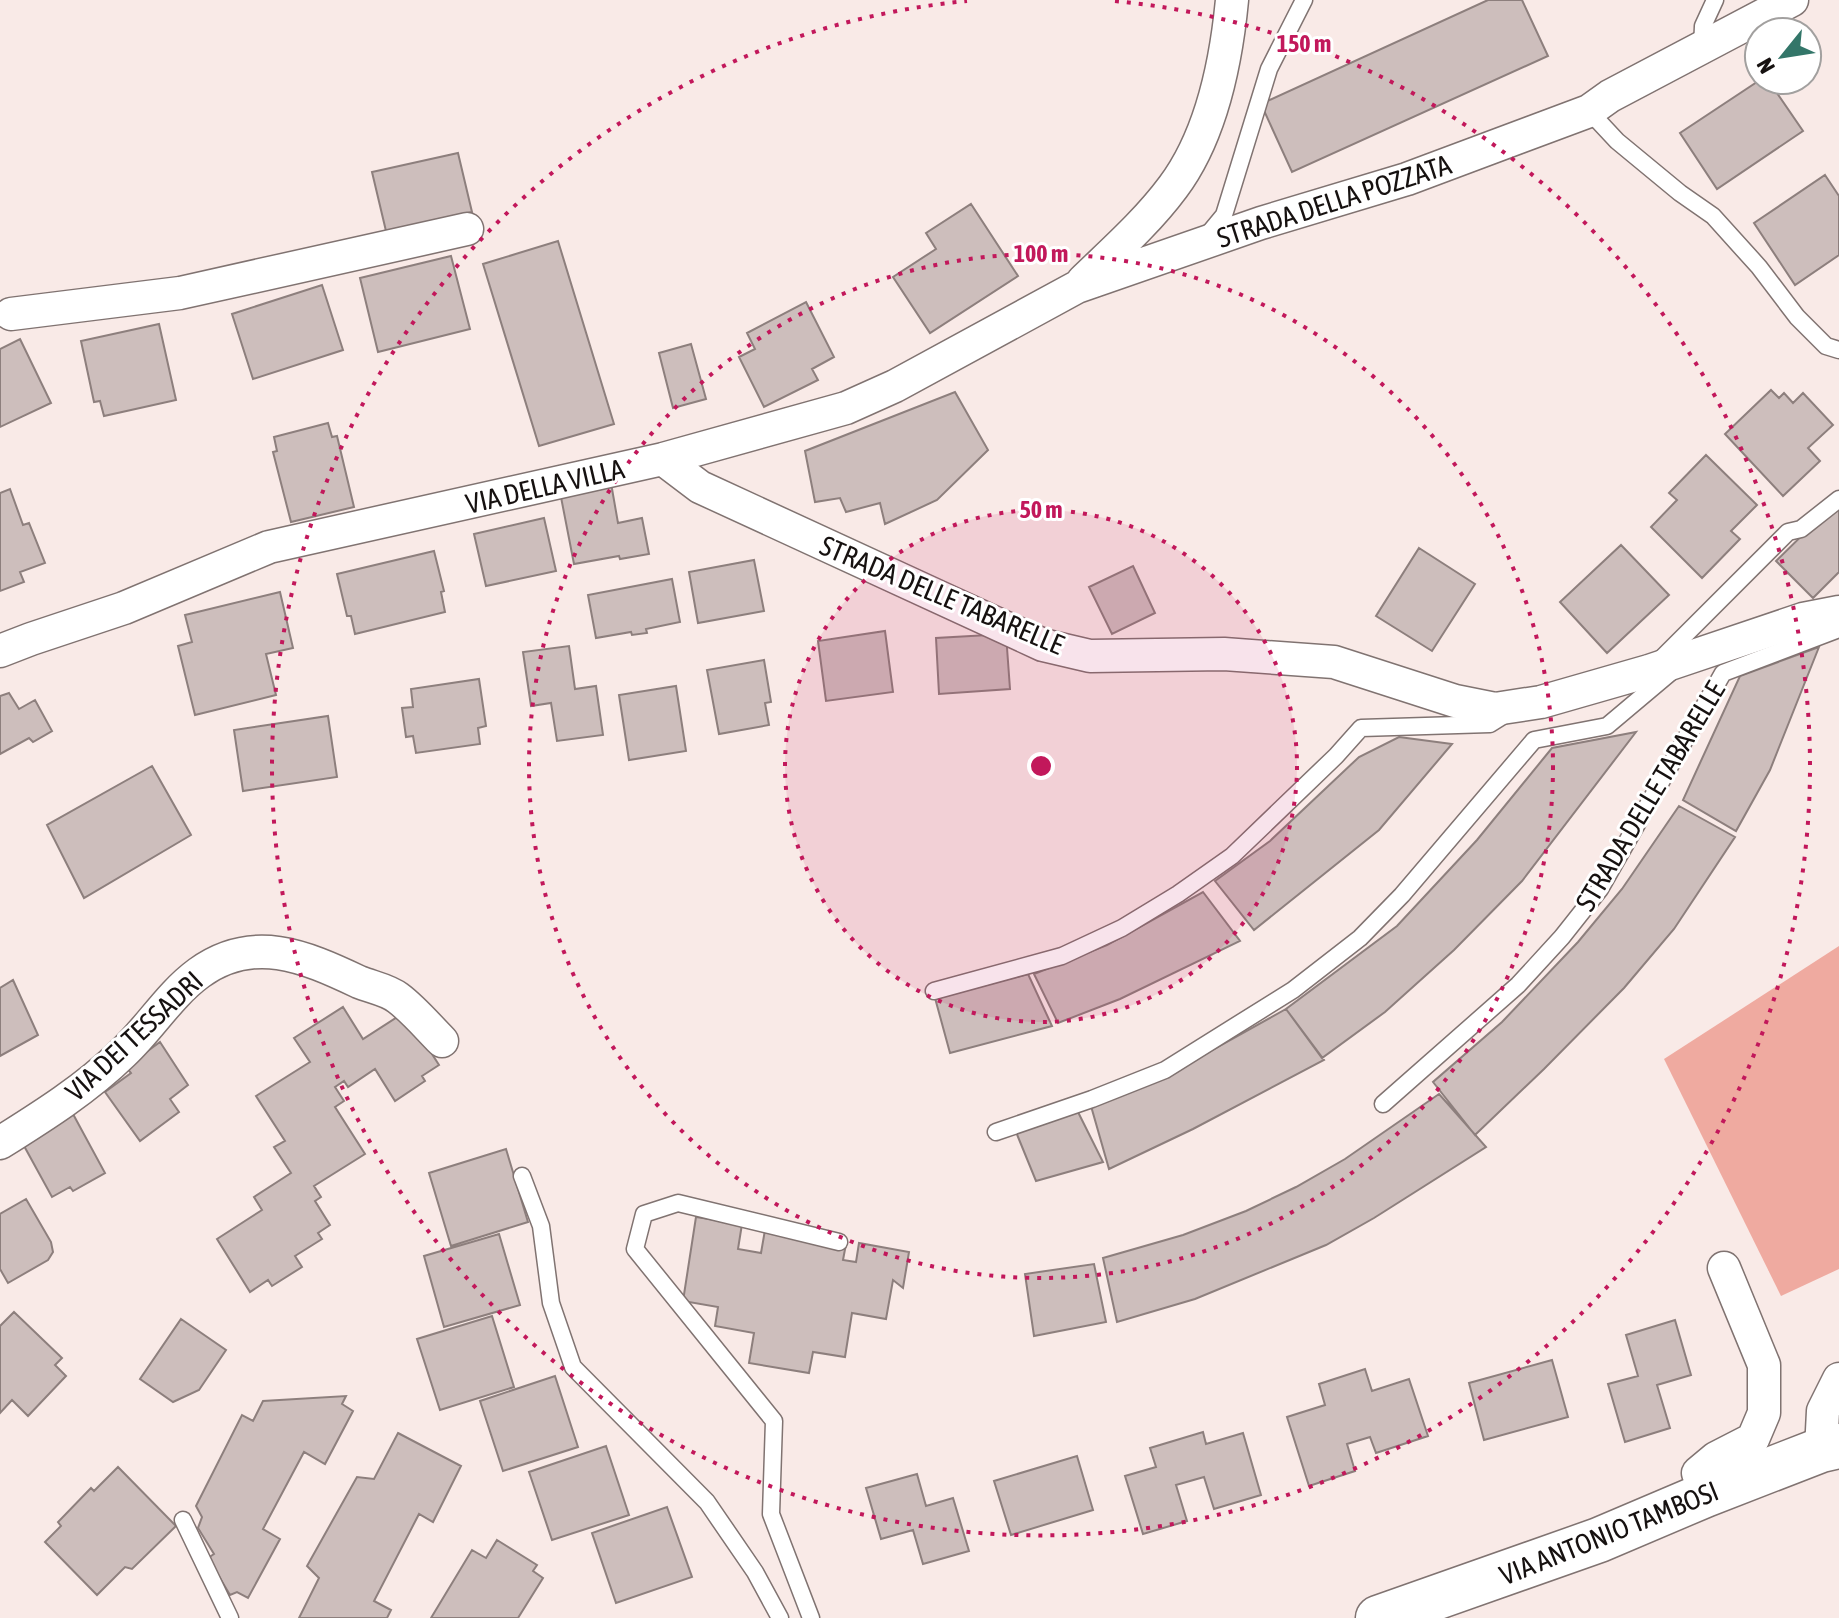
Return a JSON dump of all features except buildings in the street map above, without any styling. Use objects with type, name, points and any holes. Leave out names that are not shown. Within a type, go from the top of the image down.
[{"type":"main road","name":"VIA ANTONIO TAMBOSI","points":[[1378,1618],[1599,1540],[1705,1495],[1830,1448]]},
{"type":"street","points":[[1077,287],[1174,186],[1191,156],[1217,89],[1228,44],[1232,0]]},
{"type":"street","name":"STRADA DELLA POZZATA","points":[[1077,287],[1261,223],[1407,179],[1589,111],[1610,96],[1792,0]]},
{"type":"street","points":[[6,317],[180,293],[467,229]]},
{"type":"street","name":"VIA DELLA VILLA","points":[[0,651],[124,608],[269,547],[663,459],[846,408],[895,386],[1077,287]]},
{"type":"street","name":"STRADA DELLE TABARELLE","points":[[663,459],[700,487],[1043,645],[1090,656],[1224,654],[1334,662],[1455,701],[1495,709],[1649,671],[1803,619],[1839,612]]},
{"type":"street","name":"VIA DEI TESSADRI","points":[[0,1143],[86,1086],[124,1052],[191,979],[221,960],[242,952],[269,951],[300,958],[396,997],[442,1041]]},
{"type":"street","points":[[1705,1495],[1698,1473],[1716,1458],[1753,1439],[1764,1413],[1764,1365],[1724,1268]]},
{"type":"street","points":[[1830,1448],[1823,1411],[1839,1379]]},
{"type":"lane","points":[[1198,245],[1224,215],[1269,69],[1304,0]]},
{"type":"lane","points":[[1702,49],[1703,26],[1715,0]]},
{"type":"lane","points":[[1589,111],[1617,141],[1713,216],[1759,267],[1797,317],[1826,346],[1839,350]]},
{"type":"lane","name":"STRADA DELLE TABARELLE","points":[[1649,671],[1788,532],[1801,529],[1839,499]]},
{"type":"lane","name":"STRADA DELLE TABARELLE","points":[[1383,1104],[1518,985],[1600,889],[1723,673],[1839,629]]},
{"type":"lane","name":"STRADA DELLE TABARELLE","points":[[996,1132],[1165,1070],[1293,990],[1360,938],[1391,906],[1534,740],[1607,726],[1686,659]]},
{"type":"lane","name":"STRADA DELLE TABARELLE","points":[[934,991],[1062,956],[1122,928],[1178,894],[1232,856],[1361,728],[1490,724],[1521,705]]},
{"type":"lane","points":[[522,1176],[541,1226],[551,1303],[573,1367],[707,1502],[755,1572],[780,1618]]},
{"type":"lane","points":[[811,1618],[771,1514],[774,1421],[635,1249],[644,1214],[678,1203],[839,1242]]},
{"type":"lane","points":[[183,1520],[230,1618]]},
{"type":"shaded area","points":[[1839,946],[1839,1269],[1781,1296],[1664,1059]]}]
